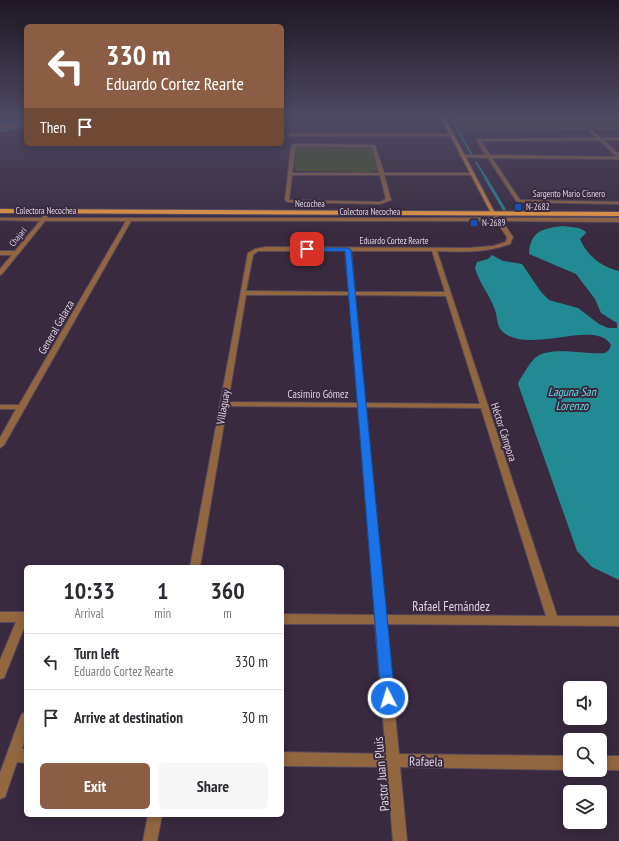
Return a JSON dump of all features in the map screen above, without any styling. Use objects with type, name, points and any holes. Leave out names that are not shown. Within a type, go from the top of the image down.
[{"type":"main road","name":"Necochea","points":[[0,208],[492,211],[619,214]]},
{"type":"main road","name":"Necochea","points":[[0,211],[619,210]]},
{"type":"street","points":[[292,155],[286,200],[289,202],[388,202],[389,200],[378,155]]},
{"type":"street","points":[[463,155],[498,220]]},
{"type":"street","points":[[464,158],[619,157]]},
{"type":"street","points":[[489,158],[619,162]]},
{"type":"street","name":"Sargento Mario Cisnero","points":[[489,158],[520,201],[619,202]]},
{"type":"street","points":[[290,174],[472,174]]},
{"type":"street","name":"Chajarí","points":[[0,273],[50,212]]},
{"type":"street","name":"Colectora Necochea","points":[[0,219],[619,220]]},
{"type":"street","name":"General Galarza","points":[[0,445],[129,219]]},
{"type":"street","name":"Eduardo Cortez Rearte","points":[[257,250],[482,249],[504,245],[510,238],[498,220]]},
{"type":"street","name":"Villaguay","points":[[195,565],[250,254],[257,250]]},
{"type":"street","name":"Pastor Juan Pluis","points":[[348,250],[400,841]]},
{"type":"street","name":"Héctor Cámpora","points":[[434,250],[553,620]]},
{"type":"street","points":[[0,253],[16,253]]},
{"type":"street","points":[[243,293],[448,294]]},
{"type":"street","name":"Casimiro Gómez","points":[[224,404],[484,406]]},
{"type":"street","points":[[0,407],[22,407]]},
{"type":"street","points":[[0,617],[24,617]]},
{"type":"street","points":[[0,674],[24,619]]},
{"type":"street","name":"Rafael Fernández","points":[[284,619],[619,621]]},
{"type":"street","points":[[0,792],[19,755],[24,729]]},
{"type":"street","name":"Rafaela","points":[[284,759],[563,763]]},
{"type":"street","points":[[607,763],[619,764]]},
{"type":"street","points":[[150,841],[155,817]]},
{"type":"shaded area","points":[[296,155],[374,155],[378,170],[372,172],[295,170]]},
{"type":"water","name":"Laguna San Lorenzo","points":[[563,226],[579,228],[585,231],[586,233],[580,239],[591,256],[601,264],[619,271],[619,580],[592,567],[577,551],[518,384],[531,362],[541,354],[559,351],[605,353],[609,350],[611,345],[603,338],[592,335],[528,340],[514,338],[503,332],[498,325],[493,305],[479,279],[475,268],[477,262],[488,259],[492,255],[503,261],[522,264],[541,292],[549,300],[578,308],[599,324],[608,328],[617,328],[617,323],[601,313],[595,299],[576,274],[529,254],[532,241],[538,232],[549,228]]},
{"type":"waterway","points":[[476,162],[486,178]]},
{"type":"waterway","points":[[485,177],[504,209]]},
{"type":"place","name":"N-2682","points":[[518,207]]},
{"type":"place","name":"N-2689","points":[[474,223]]},
{"type":"route","points":[[307,249],[348,250],[388,698]]}]
